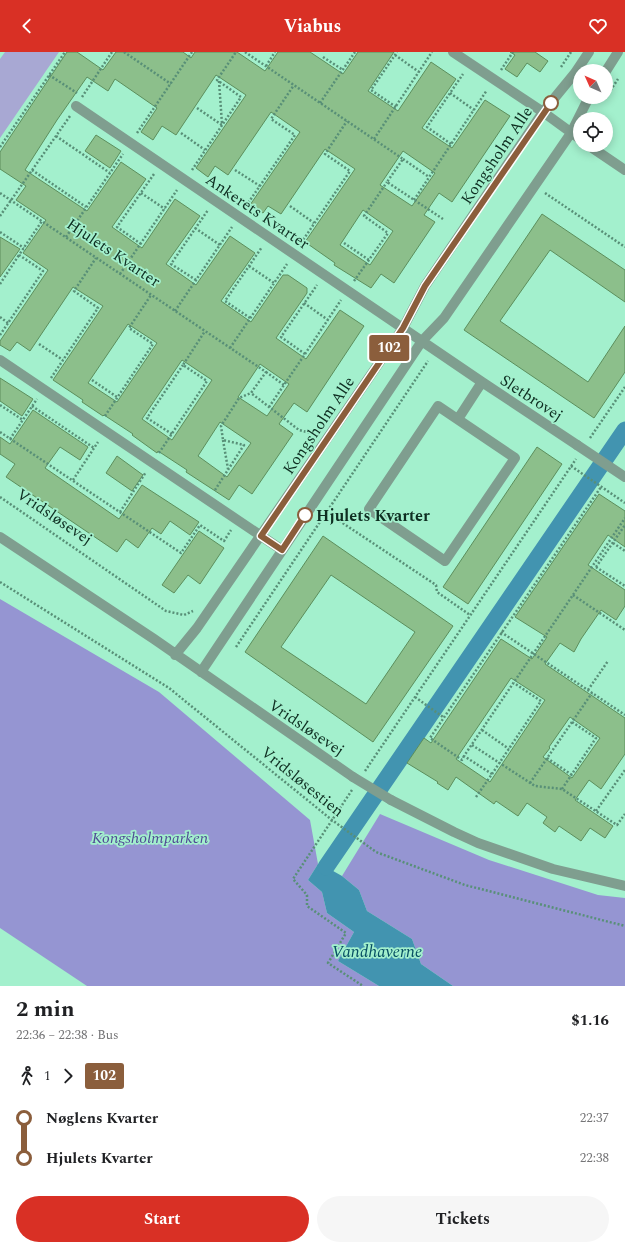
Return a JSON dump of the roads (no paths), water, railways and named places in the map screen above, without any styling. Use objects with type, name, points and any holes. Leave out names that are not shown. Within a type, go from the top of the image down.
[{"type":"street","points":[[453,52],[543,112],[571,133]]},
{"type":"street","name":"Kongsholm Alle","points":[[175,655],[197,628],[403,328],[425,286],[543,112],[575,73],[589,52]]},
{"type":"street","points":[[610,64],[618,52]]},
{"type":"street","points":[[201,672],[422,341],[444,318],[571,133],[586,104]]},
{"type":"street","name":"Ankerets Kvarter","points":[[76,106],[422,341]]},
{"type":"street","points":[[598,152],[625,170]]},
{"type":"street","name":"Sletbrovej","points":[[422,341],[579,449],[625,477]]},
{"type":"street","points":[[0,360],[282,550]]},
{"type":"street","points":[[458,419],[482,382]]},
{"type":"street","points":[[438,406],[458,419],[515,458],[445,561],[369,509],[438,406]]},
{"type":"street","name":"Vridsløsevej","points":[[0,536],[391,800],[478,843],[553,869],[625,886]]},
{"type":"water","name":"Vandhaverne","points":[[318,864],[342,876],[359,890],[367,911],[412,939],[421,964],[453,986],[379,986],[338,961],[354,932],[327,913],[322,892],[308,880]]},
{"type":"waterway","points":[[326,867],[625,430]]},
{"type":"place","name":"Hjulets Kvarter","points":[[305,515]]},
{"type":"park label","name":"Kongsholmparken","points":[[150,837]]}]
